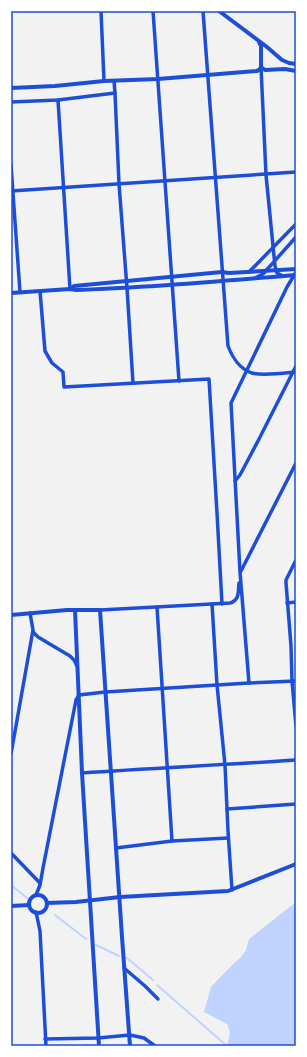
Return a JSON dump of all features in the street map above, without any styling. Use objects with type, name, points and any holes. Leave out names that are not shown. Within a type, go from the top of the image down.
[{"type":"street","points":[[101,11],[104,81]]},
{"type":"street","points":[[153,11],[179,381]]},
{"type":"street","points":[[203,11],[228,346],[233,358],[247,370],[259,374],[294,372]]},
{"type":"street","points":[[219,11],[268,47],[282,60],[288,63],[296,64]]},
{"type":"street","points":[[258,40],[261,50],[266,175],[276,270],[278,274],[284,276]]},
{"type":"street","points":[[261,50],[264,47],[268,47]]},
{"type":"street","points":[[11,88],[257,71],[261,67]]},
{"type":"street","points":[[261,67],[265,70],[285,69],[296,71]]},
{"type":"street","points":[[114,81],[119,184],[133,384]]},
{"type":"street","points":[[11,102],[58,100],[115,93]]},
{"type":"street","points":[[58,100],[70,289]]},
{"type":"street","points":[[11,165],[20,292]]},
{"type":"street","points":[[12,191],[165,182],[296,172]]},
{"type":"street","points":[[248,273],[296,224]]},
{"type":"street","points":[[254,278],[260,276],[296,238]]},
{"type":"street","points":[[70,289],[74,286],[222,272],[248,273],[296,269]]},
{"type":"street","points":[[11,293],[224,282],[296,274]]},
{"type":"street","points":[[249,682],[240,572],[231,403],[287,287],[296,274]]},
{"type":"street","points":[[40,291],[45,351],[52,363],[63,372],[64,387],[209,379],[222,604]]},
{"type":"street","points":[[235,481],[255,448],[296,366]]},
{"type":"street","points":[[11,615],[67,610],[100,610],[222,604],[234,602],[237,599],[240,572],[296,463]]},
{"type":"street","points":[[296,560],[286,580],[296,726]]},
{"type":"street","points":[[287,603],[296,602]]},
{"type":"street","points":[[212,604],[225,765],[232,890]]},
{"type":"street","points":[[157,607],[172,841]]},
{"type":"street","points":[[75,610],[82,773],[98,1046]]},
{"type":"street","points":[[100,610],[130,1046]]},
{"type":"street","points":[[11,754],[33,632],[30,613]]},
{"type":"street","points":[[33,632],[38,637],[70,656],[78,667]]},
{"type":"street","points":[[79,695],[249,682],[294,681]]},
{"type":"street","points":[[36,895],[43,896],[46,899],[47,903],[43,911],[36,912],[32,910],[29,905],[30,900],[36,895],[40,885],[76,700],[79,695]]},
{"type":"street","points":[[82,773],[296,760]]},
{"type":"street","points":[[227,809],[296,804]]},
{"type":"street","points":[[116,848],[172,841],[228,838]]},
{"type":"street","points":[[11,853],[39,882],[40,885]]},
{"type":"street","points":[[47,903],[120,897],[222,892],[232,890],[296,864]]},
{"type":"street","points":[[11,906],[29,905]]},
{"type":"street","points":[[36,912],[40,931],[46,1046]]},
{"type":"street","points":[[124,968],[158,999]]},
{"type":"street","points":[[45,1039],[130,1036],[144,1038],[155,1046]]},
{"type":"water","points":[[296,902],[296,1046],[227,1046],[230,1032],[227,1024],[204,1012],[211,987],[241,957],[246,950],[249,939]]},
{"type":"waterway","points":[[11,885],[27,898]]},
{"type":"waterway","points":[[55,915],[86,939]]},
{"type":"waterway","points":[[96,945],[119,956]]},
{"type":"waterway","points":[[127,958],[153,980]]},
{"type":"waterway","points":[[157,985],[227,1046]]}]
